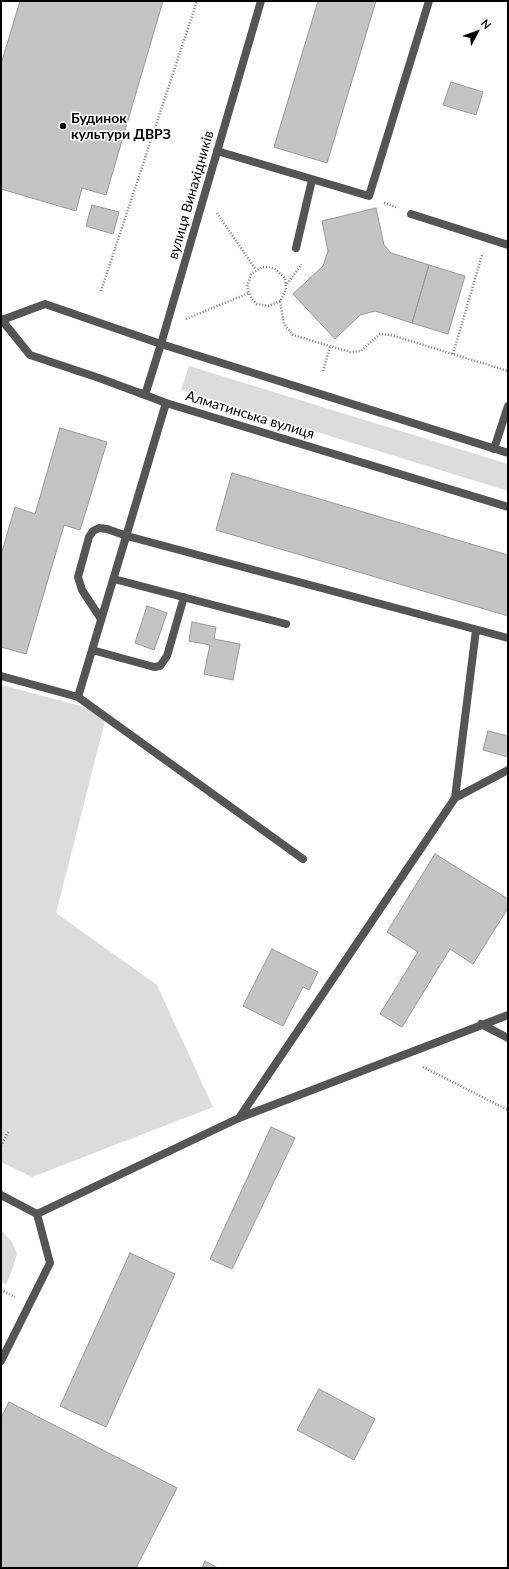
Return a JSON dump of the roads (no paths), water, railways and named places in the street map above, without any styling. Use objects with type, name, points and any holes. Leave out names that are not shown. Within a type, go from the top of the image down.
[{"type":"street","name":"вулиця Винахідників","points":[[145,396],[261,1]]},
{"type":"street","points":[[217,151],[369,196],[429,1]]},
{"type":"street","points":[[296,248],[312,180]]},
{"type":"street","points":[[411,214],[508,246]]},
{"type":"street","name":"Алматинська вулиця","points":[[508,453],[161,344],[45,304],[1,322],[30,355],[99,378],[166,403],[508,507]]},
{"type":"street","points":[[78,697],[166,403]]},
{"type":"street","points":[[494,449],[508,406]]},
{"type":"street","points":[[101,619],[82,590],[78,577],[89,537],[93,531],[99,528],[508,638]]},
{"type":"street","points":[[114,579],[286,624]]},
{"type":"street","points":[[92,650],[154,666],[160,666],[167,656],[184,597]]},
{"type":"street","points":[[239,1118],[455,798],[476,630]]},
{"type":"street","points":[[1,676],[78,697],[303,859]]},
{"type":"street","points":[[455,798],[508,770]]},
{"type":"street","points":[[37,1214],[239,1118],[481,1024],[508,1015]]},
{"type":"street","points":[[481,1024],[508,1038]]},
{"type":"street","points":[[1,1195],[37,1214],[50,1263],[1,1361]]},
{"type":"place","name":"Будинок культури ДВРЗ","points":[[63,126]]}]
